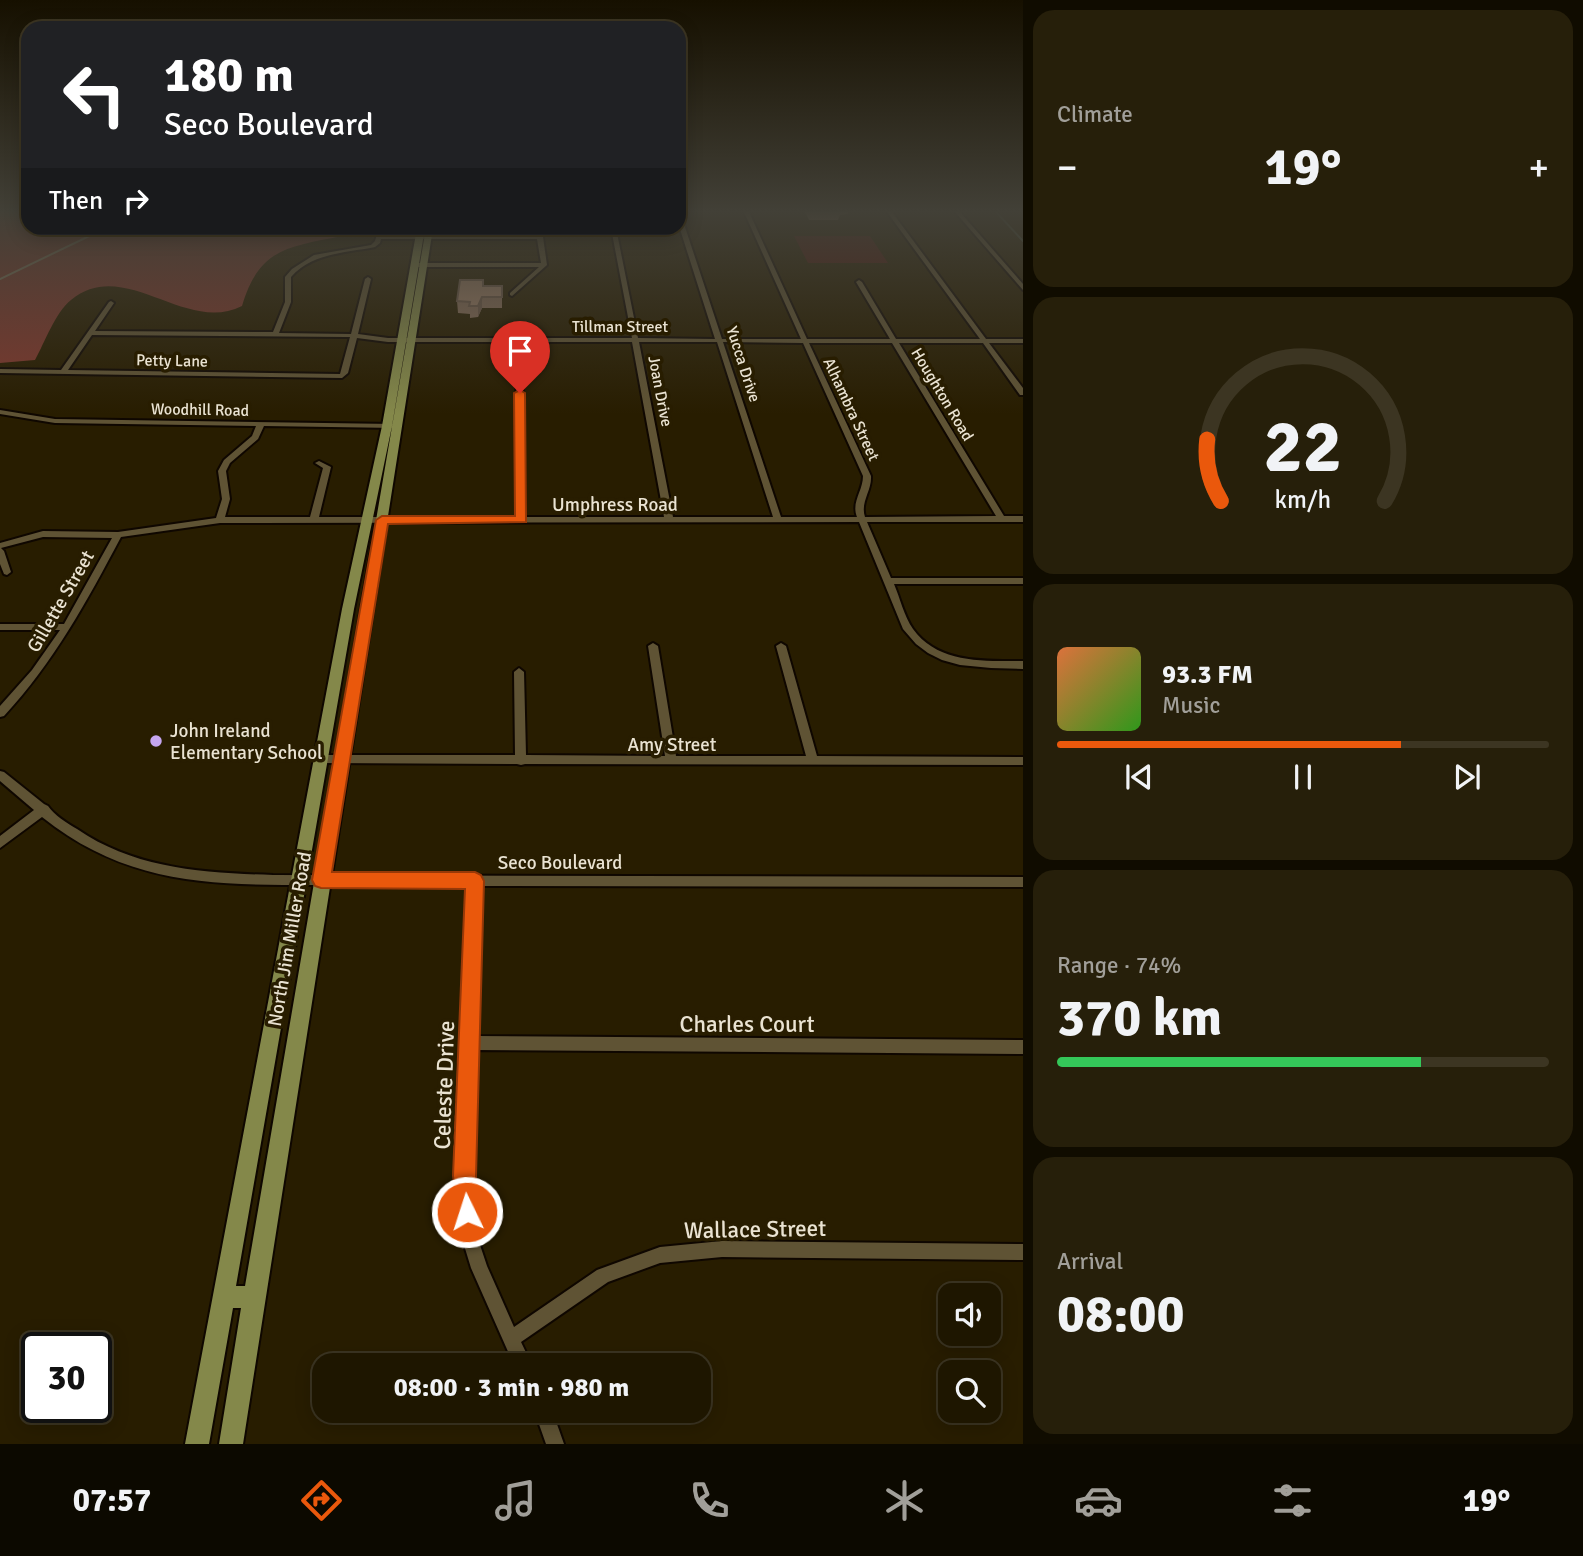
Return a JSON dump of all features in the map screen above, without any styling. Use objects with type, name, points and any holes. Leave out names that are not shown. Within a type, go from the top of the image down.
[{"type":"main road","name":"North Jim Miller Road","points":[[197,1444],[348,609],[387,426],[412,279]]},
{"type":"main road","name":"North Jim Miller Road","points":[[231,1444],[340,760],[401,426],[423,279]]},
{"type":"main road","points":[[348,609],[366,609]]},
{"type":"main road","points":[[224,1297],[253,1297]]},
{"type":"street","points":[[275,335],[288,302],[288,279]]},
{"type":"street","points":[[355,336],[368,279]]},
{"type":"street","points":[[512,293],[528,279]]},
{"type":"street","name":"Joan Drive","points":[[624,279],[669,520]]},
{"type":"street","name":"Yucca Drive","points":[[699,279],[778,520]]},
{"type":"street","name":"Alhambra Street","points":[[777,279],[867,475],[867,489],[858,507],[862,520]]},
{"type":"street","points":[[939,279],[1023,393]]},
{"type":"street","name":"Houghton Road","points":[[859,282],[1002,520]]},
{"type":"street","points":[[63,372],[111,303]]},
{"type":"street","name":"Tillman Street","points":[[91,333],[355,336],[402,340],[1023,341]]},
{"type":"street","name":"Petty Lane","points":[[0,371],[342,375],[355,336]]},
{"type":"street","points":[[516,340],[519,345],[521,519]]},
{"type":"street","points":[[0,422],[4,413]]},
{"type":"street","name":"Woodhill Road","points":[[4,413],[39,421],[401,426]]},
{"type":"street","points":[[220,520],[226,499],[222,471],[227,462],[255,437],[261,424]]},
{"type":"street","points":[[314,520],[327,467],[319,463]]},
{"type":"street","name":"Umphress Road","points":[[0,549],[43,534],[118,535],[220,520],[1023,519]]},
{"type":"street","points":[[862,520],[908,629],[931,651],[959,663],[1023,664]]},
{"type":"street","name":"Gillette Street","points":[[0,713],[44,664],[118,535]]},
{"type":"street","points":[[0,549],[7,572]]},
{"type":"street","points":[[887,581],[1023,581]]},
{"type":"street","points":[[0,627],[67,627]]},
{"type":"street","points":[[653,646],[671,761]]},
{"type":"street","points":[[781,646],[813,761]]},
{"type":"street","points":[[519,672],[521,761]]},
{"type":"street","name":"Amy Street","points":[[322,759],[1023,761]]},
{"type":"street","name":"Seco Boulevard","points":[[0,775],[103,851],[146,867],[208,879],[1023,882]]},
{"type":"street","points":[[0,843],[44,809]]},
{"type":"street","name":"Celeste Drive","points":[[475,881],[465,1176],[467,1212],[479,1268],[517,1353]]},
{"type":"street","name":"Charles Court","points":[[470,1043],[1023,1047]]},
{"type":"street","name":"Wallace Street","points":[[511,1339],[603,1276],[660,1255],[722,1249],[1023,1252]]},
{"type":"street","points":[[548,1423],[555,1444]]},
{"type":"shaded area","points":[[0,279],[253,279],[242,306],[221,312],[199,311],[134,290],[112,286],[92,289],[65,306],[35,360],[0,363]]},
{"type":"building","points":[[460,280],[483,280],[483,286],[502,286],[502,297],[482,297],[478,306],[469,306],[470,302],[457,301]]},
{"type":"place","name":"John Ireland Elementary School","points":[[156,741]]},
{"type":"route","points":[[467,1212],[465,1176],[475,881],[321,880],[382,520],[521,519],[520,393]]}]
